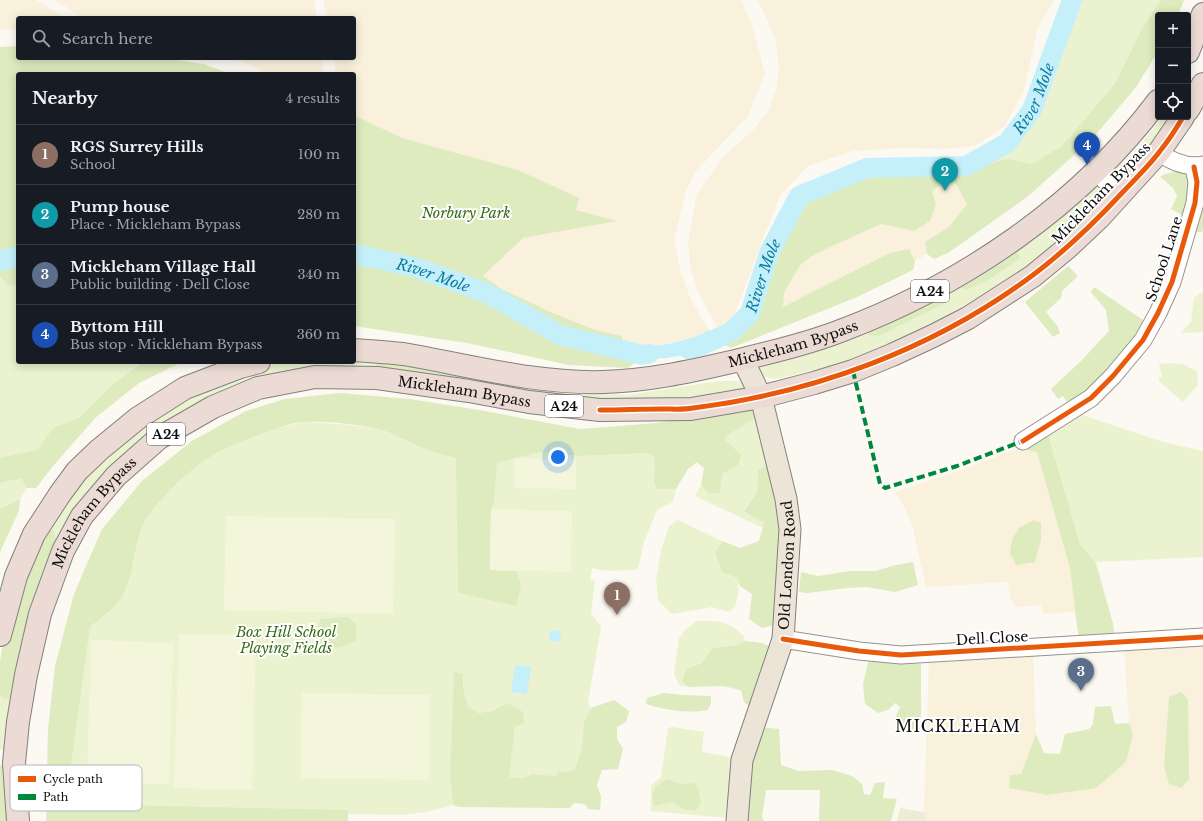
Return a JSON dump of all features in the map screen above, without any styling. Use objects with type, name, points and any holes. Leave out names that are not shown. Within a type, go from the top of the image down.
[{"type":"highway","points":[[1190,48],[1203,14]]},
{"type":"highway","name":"Mickleham Bypass","points":[[356,350],[402,354],[470,367],[559,380],[610,382],[661,377],[706,368],[797,345],[842,331],[879,315],[943,284],[1010,242],[1050,212],[1096,171],[1140,125],[1155,106]]},
{"type":"highway","name":"Mickleham Bypass","points":[[10,777],[7,760],[18,722],[26,675],[40,614],[63,552],[82,516],[116,476],[159,438],[213,407],[258,388],[315,377],[377,378],[469,391],[529,402],[600,410],[691,409],[758,389],[814,383],[853,371],[933,336],[968,318],[1033,276],[1067,248],[1099,218],[1159,152],[1179,120]]},
{"type":"highway","name":"A24","points":[[0,634],[16,576],[34,534],[77,471],[99,450],[138,418],[185,388],[251,364]]},
{"type":"highway","name":"Mickleham Bypass","points":[[16,811],[18,821]]},
{"type":"main road","name":"Old London Road","points":[[737,821],[742,760],[783,639],[790,529],[786,500],[758,389],[746,366],[738,360]]},
{"type":"main road","points":[[706,368],[758,389]]},
{"type":"street","points":[[1159,152],[1167,158],[1179,163],[1198,166]]},
{"type":"street","name":"School Lane","points":[[1023,441],[1091,398],[1113,376],[1143,340],[1158,314],[1172,282],[1195,203],[1198,166]]},
{"type":"street","points":[[1096,171],[1120,195]]},
{"type":"street","name":"Dell Close","points":[[783,639],[901,655],[1203,637]]},
{"type":"shaded area","points":[[0,0],[36,0],[64,16],[16,16],[16,29],[0,30]]},
{"type":"shaded area","points":[[55,0],[314,0],[317,16],[80,16]]},
{"type":"shaded area","points":[[323,0],[741,0],[752,24],[765,74],[748,116],[696,171],[686,190],[674,240],[681,272],[690,298],[709,330],[696,337],[655,346],[638,347],[622,344],[622,336],[595,330],[546,310],[502,289],[483,276],[523,238],[615,221],[575,210],[518,170],[402,138],[356,116],[356,72],[335,72],[335,60],[356,60],[356,16],[327,16]]},
{"type":"shaded area","points":[[757,0],[1054,0],[1038,27],[1024,90],[1005,126],[975,146],[945,149],[904,148],[853,151],[808,166],[780,196],[732,319],[717,328],[698,291],[690,267],[688,242],[697,194],[725,155],[753,130],[768,112],[776,90],[779,68],[775,39]]},
{"type":"shaded area","points":[[238,60],[323,60],[323,72],[264,72]]},
{"type":"shaded area","points":[[946,173],[953,173],[953,179],[967,204],[950,226],[925,242],[927,254],[915,261],[909,249],[847,275],[783,307],[784,293],[800,265],[815,254],[881,224],[914,231],[936,205],[932,191],[946,181]]},
{"type":"shaded area","points":[[1018,448],[1037,452],[1070,568],[1076,612],[1043,614],[1041,605],[1017,607],[1010,598],[1008,582],[926,587],[912,524],[904,506],[895,492],[956,472]]},
{"type":"shaded area","points":[[1203,642],[1203,821],[927,821],[924,812],[929,657],[1033,651],[1036,734],[1021,774],[1009,788],[1047,795],[1133,735],[1129,723],[1124,647]]},
{"type":"green space","points":[[1081,0],[1184,0],[1179,12],[1155,12],[1155,56],[1136,87],[1091,140],[1027,197],[992,163],[1012,145],[1038,115],[1051,84],[1076,8]]},
{"type":"green space","points":[[1161,0],[1184,0],[1179,12],[1155,12],[1155,56],[1136,87],[1091,140],[1027,197],[948,253],[934,259],[927,254],[925,242],[950,226],[967,204],[953,179],[953,173],[972,172],[992,163],[1007,159],[1032,164],[1062,146],[1115,84],[1142,29]]},
{"type":"green space","points":[[16,46],[16,60],[176,60],[204,64],[225,72],[16,72],[16,286],[8,285],[0,276],[0,47]]},
{"type":"green space","name":"Norbury Park","points":[[356,116],[402,138],[518,170],[579,198],[576,210],[617,221],[523,238],[483,276],[502,289],[546,310],[595,330],[622,336],[623,354],[636,362],[628,368],[569,365],[467,343],[356,326]]},
{"type":"green space","points":[[1161,120],[1175,120],[1122,176],[1114,177],[1111,174],[1111,170],[1132,154]]},
{"type":"green space","points":[[1179,170],[1188,172],[1193,176],[1186,217],[1171,209],[1177,196],[1173,188],[1160,177]]},
{"type":"green space","points":[[946,173],[946,181],[932,191],[936,205],[930,221],[914,231],[881,224],[815,254],[800,265],[784,293],[783,307],[890,253],[909,249],[915,261],[913,270],[857,297],[731,348],[727,346],[724,342],[754,322],[783,244],[807,203],[872,175]]},
{"type":"green space","points":[[1093,181],[1107,195],[1066,240],[982,303],[857,361],[776,379],[763,377],[760,371],[761,366],[819,346]]},
{"type":"green space","points":[[1203,194],[1203,229],[1202,232],[1193,232]]},
{"type":"green space","points":[[1009,250],[1018,252],[1020,258],[990,279],[966,290],[962,288],[960,282]]},
{"type":"green space","points":[[16,263],[16,364],[178,364],[139,383],[95,418],[52,467],[36,488],[27,488],[20,499],[0,509],[0,267]]},
{"type":"green space","points":[[1068,266],[1078,276],[1062,291],[1061,298],[1046,312],[1058,327],[1060,333],[1053,337],[1025,302]]},
{"type":"green space","points":[[1094,287],[1146,322],[1117,366],[1073,405],[1067,402],[1063,396],[1058,399],[1051,389],[1082,360],[1109,331],[1106,310],[1091,292]]},
{"type":"green space","points":[[1203,292],[1203,332],[1180,333],[1191,322],[1194,298]]},
{"type":"green space","points":[[941,293],[946,299],[943,304],[879,336],[868,335],[870,327]]},
{"type":"green space","points":[[356,358],[380,360],[381,371],[206,403],[80,514],[6,750],[0,749],[0,696],[5,699],[47,528],[84,474],[160,409],[252,368],[276,364],[356,364]]},
{"type":"green space","points":[[380,360],[555,390],[551,399],[381,371],[376,366]]},
{"type":"green space","points":[[140,364],[178,364],[139,383],[95,418],[52,467],[36,488],[27,488],[21,478],[0,483],[0,458],[37,450],[53,428],[79,418],[112,385]]},
{"type":"green space","points":[[1159,364],[1183,364],[1197,371],[1198,385],[1183,402],[1160,382],[1158,378],[1162,376]]},
{"type":"green space","points":[[719,381],[739,381],[746,387],[745,393],[696,399],[631,401],[551,399],[555,390],[627,395]]},
{"type":"green space","points":[[340,393],[410,399],[580,429],[657,423],[751,408],[759,416],[724,439],[741,455],[738,465],[722,474],[720,493],[708,493],[701,485],[704,468],[697,462],[688,469],[676,489],[658,489],[654,484],[655,458],[647,453],[582,456],[540,452],[497,463],[494,504],[491,509],[490,570],[517,571],[521,586],[516,606],[458,593],[456,458],[429,450],[381,430],[340,423],[295,423],[252,437],[224,449],[200,464],[177,483],[151,512],[144,523],[137,542],[126,589],[118,603],[111,611],[90,627],[71,765],[47,765],[48,730],[55,666],[74,594],[102,529],[142,481],[192,441],[246,411],[285,399]]},
{"type":"green space","points":[[1079,414],[1163,442],[1203,451],[1203,557],[1096,562],[1113,624],[1079,640],[1070,568],[1037,452],[1018,448]]},
{"type":"green space","points":[[759,416],[771,463],[758,470],[757,492],[744,510],[765,523],[763,528],[695,496],[701,485],[708,493],[722,473],[738,465],[724,439]]},
{"type":"green space","name":"Box Hill School Playing Fields","points":[[304,422],[375,428],[400,437],[425,449],[457,458],[458,593],[516,606],[491,509],[494,504],[497,463],[540,452],[582,456],[647,453],[655,458],[654,484],[658,489],[676,489],[673,502],[657,510],[644,542],[638,569],[615,571],[592,568],[590,580],[595,581],[591,614],[601,626],[588,703],[591,708],[584,722],[582,747],[575,770],[556,776],[532,774],[524,778],[508,777],[515,726],[507,703],[493,711],[478,713],[467,707],[463,688],[463,674],[455,671],[450,776],[453,805],[426,812],[401,815],[348,814],[348,811],[142,807],[142,765],[71,765],[90,627],[109,613],[142,527],[149,513],[179,480],[197,465],[245,439],[285,426]]},
{"type":"green space","points":[[1047,431],[1080,545],[1095,562],[1113,624],[1115,638],[1079,640],[1070,568],[1037,452],[1018,448]]},
{"type":"green space","points":[[515,458],[576,460],[576,489],[514,488]]},
{"type":"green space","points":[[771,463],[782,502],[777,623],[762,628],[749,619],[752,594],[740,586],[737,578],[722,572],[715,553],[722,541],[740,548],[759,541],[764,523],[744,511],[757,492],[758,470]]},
{"type":"green space","points":[[20,499],[19,511],[0,552],[0,509]]},
{"type":"green space","points":[[491,509],[572,511],[571,572],[490,570]]},
{"type":"green space","points":[[226,516],[395,519],[393,614],[224,610]]},
{"type":"green space","points":[[678,520],[722,541],[715,553],[722,572],[737,578],[738,586],[737,600],[730,612],[712,607],[672,614],[658,600],[656,580],[661,551],[669,526]]},
{"type":"green space","points":[[1034,520],[1041,523],[1041,540],[1035,562],[1016,565],[1010,553],[1012,540],[1019,528]]},
{"type":"green space","points":[[46,528],[54,531],[56,541],[14,696],[5,699],[0,696],[0,661],[3,644],[17,591]]},
{"type":"green space","points":[[913,562],[918,585],[895,592],[867,587],[808,593],[799,592],[801,572],[818,576],[850,571],[876,571]]},
{"type":"green space","points":[[348,617],[356,624],[356,640],[340,648],[318,645],[317,632],[320,619]]},
{"type":"green space","points":[[697,621],[722,622],[727,624],[744,636],[745,641],[738,645],[712,648],[702,663],[686,669],[683,681],[689,687],[679,685],[674,674],[679,638],[686,629]]},
{"type":"green space","points":[[179,634],[256,636],[252,790],[174,788]]},
{"type":"green space","points":[[91,640],[173,643],[169,784],[142,783],[142,765],[87,765]]},
{"type":"green space","points":[[745,641],[762,643],[769,646],[771,653],[753,710],[744,702],[741,690],[723,686],[689,687],[682,681],[686,669],[702,663],[712,648],[738,645]]},
{"type":"green space","points":[[870,655],[921,664],[921,732],[904,728],[894,721],[900,707],[895,703],[888,710],[878,713],[865,704],[863,684]]},
{"type":"green space","points":[[454,671],[463,674],[463,688],[468,707],[478,713],[493,711],[507,703],[523,712],[524,724],[515,726],[509,777],[524,778],[532,774],[556,776],[559,771],[565,772],[575,770],[582,747],[584,722],[591,708],[614,700],[629,711],[626,722],[617,727],[617,739],[623,749],[618,769],[602,770],[597,785],[601,796],[600,810],[588,809],[585,804],[574,803],[570,808],[459,807],[453,805],[450,776]]},
{"type":"green space","points":[[1181,692],[1188,699],[1189,779],[1181,788],[1169,784],[1164,767],[1169,697]]},
{"type":"green space","points":[[302,693],[430,695],[429,780],[301,778]]},
{"type":"green space","points":[[664,693],[711,696],[711,703],[708,710],[693,712],[669,710],[646,704],[647,698]]},
{"type":"green space","points":[[1111,706],[1115,724],[1129,723],[1133,735],[1126,762],[1096,788],[1047,795],[1009,788],[1010,775],[1021,774],[1036,734],[1044,753],[1060,754],[1065,734],[1089,729],[1093,724],[1095,707]]},
{"type":"green space","points":[[672,727],[704,732],[702,752],[737,758],[728,818],[651,811],[651,786],[661,777],[668,728]]},
{"type":"green space","points":[[760,727],[779,729],[781,765],[799,771],[832,770],[852,776],[862,784],[864,794],[870,795],[875,783],[885,782],[883,798],[897,799],[891,821],[819,821],[820,790],[766,790],[762,817],[764,821],[744,821],[748,772]]},
{"type":"green space","points":[[0,765],[3,765],[7,770],[10,821],[0,821]]},
{"type":"green space","points":[[667,779],[681,784],[692,783],[698,787],[701,803],[695,811],[683,809],[672,802],[654,806],[652,796],[656,786]]},
{"type":"green space","points":[[142,806],[348,810],[348,821],[46,821],[46,811],[142,811]]},
{"type":"green space","points":[[900,808],[924,812],[927,821],[897,821]]},
{"type":"water","points":[[709,330],[718,347],[667,358],[632,360],[623,354],[622,344],[644,346],[667,344],[689,339]]},
{"type":"water","points":[[553,630],[557,630],[561,636],[557,642],[553,642],[549,638],[549,634]]},
{"type":"water","points":[[515,665],[531,667],[527,694],[511,692]]},
{"type":"waterway","name":"River Mole","points":[[688,349],[696,348],[731,332],[750,313],[769,253],[799,196],[867,168],[966,166],[1007,143],[1032,110],[1072,0]]},
{"type":"waterway","name":"River Mole","points":[[356,254],[414,267],[487,293],[560,335],[643,355],[649,354]]},
{"type":"waterway","name":"River Mole","points":[[0,261],[16,257]]},
{"type":"marked path","points":[[853,371],[880,484],[885,488],[957,466],[1023,441]]},
{"type":"cycle path","points":[[600,410],[689,409],[738,401],[828,379],[871,364],[914,346],[955,325],[995,301],[1033,275],[1056,256],[1111,205],[1151,162],[1169,139],[1181,120]]},
{"type":"cycle path","points":[[1023,441],[1091,398],[1113,376],[1143,340],[1158,313],[1172,282],[1195,203],[1197,182],[1194,167]]},
{"type":"cycle path","points":[[783,639],[859,651],[901,655],[1203,637]]},
{"type":"place","name":"Byttom Hill","points":[[1087,165]]},
{"type":"place","name":"Pump house","points":[[945,191]]},
{"type":"place","name":"RGS Surrey Hills","points":[[617,615]]},
{"type":"place","name":"Mickleham Village Hall","points":[[1081,691]]},
{"type":"district","name":"MICKLEHAM","points":[[958,726]]}]
